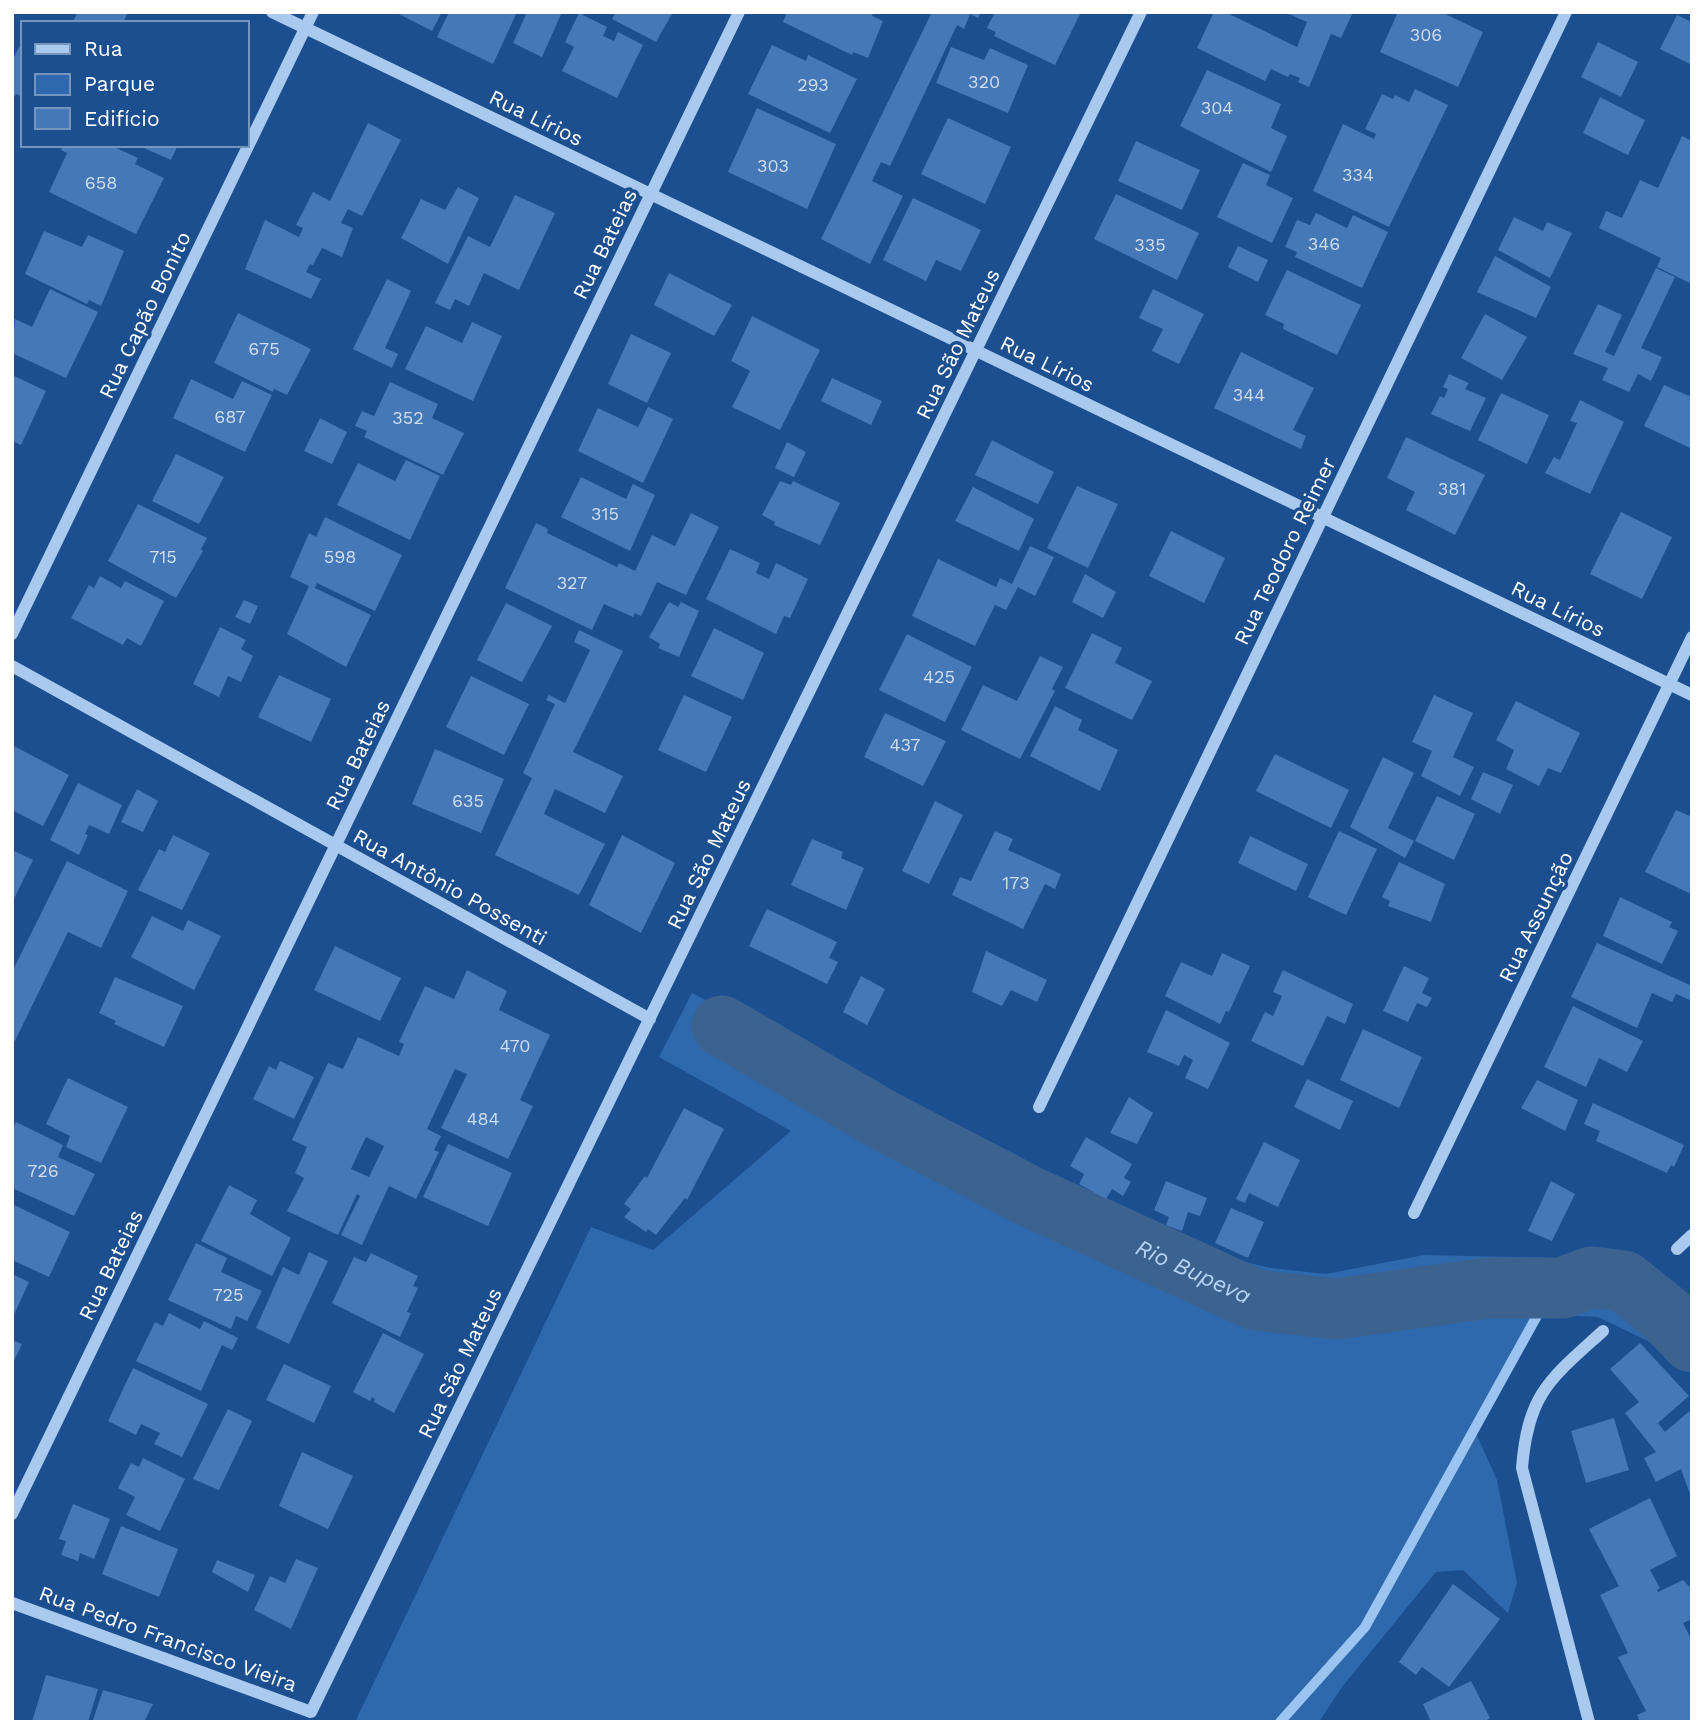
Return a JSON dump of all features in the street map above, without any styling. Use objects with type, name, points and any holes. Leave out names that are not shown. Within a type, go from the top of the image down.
[{"type":"street","name":"Rua Lírios","points":[[272,12],[1692,695]]},
{"type":"street","name":"Rua Capão Bonito","points":[[248,146],[313,12]]},
{"type":"street","name":"Rua Bateias","points":[[12,1514],[739,12]]},
{"type":"street","name":"Rua São Mateus","points":[[311,1712],[1142,12]]},
{"type":"street","name":"Rua Teodoro Reimer","points":[[1040,1107],[1566,12]]},
{"type":"street","name":"Rua Capão Bonito","points":[[12,634],[247,147]]},
{"type":"street","name":"Rua Assunção","points":[[1414,1213],[1692,638]]},
{"type":"street","name":"Rua Antônio Possenti","points":[[12,666],[650,1019]]},
{"type":"street","points":[[1677,1249],[1692,1236]]},
{"type":"street","points":[[1589,1722],[1522,1468],[1525,1432],[1534,1405],[1551,1378],[1603,1331]]},
{"type":"street","name":"Rua Pedro Francisco Vieira","points":[[12,1603],[311,1712]]},
{"type":"green space","points":[[692,993],[1188,1249],[1271,1268],[1326,1274],[1424,1255],[1646,1260],[1692,1301],[1692,1369],[1681,1357],[1598,1317],[1538,1314],[1475,1431],[1497,1480],[1517,1583],[1508,1613],[1463,1570],[1436,1572],[1342,1687],[1319,1722],[355,1722],[591,1227],[653,1250],[791,1131],[659,1057]]},
{"type":"building","points":[[78,12],[128,12],[124,21],[73,21]]},
{"type":"building","points":[[395,12],[442,12],[432,31]]},
{"type":"building","points":[[449,12],[517,12],[493,64],[437,37]]},
{"type":"building","points":[[527,12],[562,12],[542,57],[513,43]]},
{"type":"building","points":[[616,12],[673,12],[656,42],[612,19]]},
{"type":"building","points":[[787,12],[874,12],[872,16],[883,21],[868,58],[853,52],[852,55],[783,22]]},
{"type":"building","points":[[932,12],[981,12],[978,18],[970,14],[964,29],[957,25],[890,166],[881,162],[872,181],[903,196],[870,264],[821,239]]},
{"type":"building","points":[[995,12],[1081,12],[1055,65],[994,36],[996,32],[987,28]]},
{"type":"building","points":[[1214,12],[1225,12],[1297,47],[1307,22],[1284,12],[1353,12],[1341,38],[1331,34],[1309,87],[1298,82],[1300,78],[1290,74],[1288,77],[1271,69],[1265,81],[1197,48]]},
{"type":"building","points":[[1398,12],[1441,12],[1483,32],[1458,87],[1380,52]]},
{"type":"building","points":[[579,13],[607,27],[603,36],[614,41],[618,32],[643,45],[617,98],[562,71],[574,47],[565,42]]},
{"type":"building","points":[[1677,15],[1692,22],[1692,65],[1660,49]]},
{"type":"building","points":[[1598,42],[1638,62],[1621,97],[1581,77]]},
{"type":"building","points":[[772,45],[806,61],[808,55],[857,79],[830,133],[748,94]]},
{"type":"building","points":[[19,47],[21,96],[16,94],[12,101],[12,61]]},
{"type":"building","points":[[951,47],[984,60],[990,48],[1028,65],[1008,113],[936,83]]},
{"type":"building","points":[[1207,70],[1281,104],[1271,128],[1287,136],[1271,172],[1180,126]]},
{"type":"building","points":[[1415,89],[1448,105],[1389,227],[1313,191],[1343,124],[1374,139],[1376,134],[1365,129],[1382,94],[1393,99],[1395,95],[1409,102]]},
{"type":"building","points":[[1600,97],[1645,120],[1628,155],[1583,133]]},
{"type":"building","points":[[757,108],[836,144],[807,209],[728,172]]},
{"type":"building","points":[[948,118],[1011,147],[985,204],[921,174]]},
{"type":"building","points":[[368,123],[401,140],[362,216],[348,209],[341,223],[353,228],[342,257],[322,248],[313,265],[310,264],[306,272],[321,279],[311,299],[245,269],[265,220],[299,237],[303,228],[296,225],[313,192],[330,201]]},
{"type":"building","points":[[1682,136],[1692,141],[1692,284],[1657,267],[1661,258],[1599,228],[1606,211],[1622,218],[1640,180],[1658,188]]},
{"type":"building","points":[[1136,141],[1200,170],[1182,210],[1118,181]]},
{"type":"building","points":[[62,147],[114,147],[138,158],[135,164],[164,178],[136,234],[49,192],[67,153],[61,150]]},
{"type":"building","points":[[142,147],[177,147],[171,160]]},
{"type":"building","points":[[1243,163],[1270,175],[1266,185],[1293,198],[1272,243],[1217,217]]},
{"type":"building","points":[[458,187],[479,198],[448,264],[401,238],[421,199],[445,210]]},
{"type":"building","points":[[1116,194],[1199,233],[1177,280],[1094,239]]},
{"type":"building","points":[[515,195],[555,213],[519,290],[484,273],[469,306],[455,299],[450,310],[435,303],[468,236],[490,247]]},
{"type":"building","points":[[913,198],[981,230],[961,271],[936,260],[926,281],[883,260]]},
{"type":"building","points":[[1316,213],[1347,228],[1353,215],[1388,232],[1362,288],[1295,257],[1297,252],[1285,247],[1297,220],[1310,225]]},
{"type":"building","points":[[1514,217],[1543,231],[1547,222],[1572,233],[1550,278],[1498,250]]},
{"type":"building","points":[[44,231],[82,247],[88,235],[124,251],[101,306],[89,300],[87,304],[25,274]]},
{"type":"building","points":[[1238,246],[1268,260],[1258,282],[1228,267]]},
{"type":"building","points":[[1495,256],[1551,287],[1536,318],[1477,292]]},
{"type":"building","points":[[1656,268],[1675,277],[1641,348],[1662,357],[1651,381],[1638,374],[1629,392],[1602,380],[1608,368],[1573,354],[1598,304],[1622,315],[1605,352],[1614,356]]},
{"type":"building","points":[[1287,270],[1361,305],[1337,355],[1283,329],[1284,324],[1265,315]]},
{"type":"building","points":[[669,273],[732,305],[714,336],[654,305]]},
{"type":"building","points":[[387,279],[411,291],[385,348],[398,354],[392,368],[353,349]]},
{"type":"building","points":[[50,289],[98,312],[66,378],[12,353],[15,319],[32,327]]},
{"type":"building","points":[[1153,289],[1204,314],[1179,364],[1152,351],[1163,329],[1139,318]]},
{"type":"building","points":[[238,313],[311,349],[287,395],[274,389],[273,392],[214,363]]},
{"type":"building","points":[[1485,314],[1527,337],[1502,380],[1461,358]]},
{"type":"building","points":[[752,316],[820,350],[780,430],[732,407],[750,371],[731,361]]},
{"type":"building","points":[[472,322],[502,336],[473,401],[405,369],[426,326],[462,343]]},
{"type":"building","points":[[631,334],[671,353],[647,403],[608,384]]},
{"type":"building","points":[[1241,352],[1314,388],[1293,430],[1306,436],[1301,449],[1214,408]]},
{"type":"building","points":[[1449,374],[1469,383],[1465,389],[1486,398],[1470,431],[1431,414],[1440,396],[1444,398],[1448,389],[1443,387]]},
{"type":"building","points":[[12,375],[46,391],[21,445],[12,441]]},
{"type":"building","points":[[832,378],[882,401],[871,425],[821,401]]},
{"type":"building","points":[[191,379],[233,399],[242,381],[272,395],[245,452],[173,418]]},
{"type":"building","points":[[390,382],[438,404],[432,418],[464,433],[443,475],[364,437],[367,431],[355,426],[362,411],[374,416]]},
{"type":"building","points":[[1664,385],[1689,396],[1692,390],[1692,449],[1644,426]]},
{"type":"building","points":[[1501,393],[1549,415],[1527,464],[1478,440]]},
{"type":"building","points":[[1580,400],[1624,422],[1590,494],[1545,473],[1554,457],[1560,460],[1577,423],[1570,421]]},
{"type":"building","points":[[648,407],[673,419],[643,483],[578,451],[598,408],[638,427]]},
{"type":"building","points":[[320,418],[347,432],[332,464],[304,451]]},
{"type":"building","points":[[1406,437],[1485,475],[1455,535],[1406,510],[1415,492],[1387,478]]},
{"type":"building","points":[[992,440],[1054,472],[1038,504],[975,475]]},
{"type":"building","points":[[787,442],[806,452],[794,477],[775,468]]},
{"type":"building","points":[[176,454],[224,477],[199,524],[152,501]]},
{"type":"building","points":[[406,460],[440,476],[410,540],[337,505],[358,463],[395,481]]},
{"type":"building","points":[[581,477],[626,499],[633,484],[655,495],[630,551],[561,517]]},
{"type":"building","points":[[780,481],[791,485],[793,481],[840,503],[820,545],[774,525],[775,522],[762,515]]},
{"type":"building","points":[[1077,486],[1118,504],[1088,568],[1047,548]]},
{"type":"building","points":[[973,487],[1034,519],[1019,551],[955,521]]},
{"type":"building","points":[[138,504],[207,538],[201,549],[203,551],[176,598],[108,561]]},
{"type":"building","points":[[1621,512],[1672,537],[1642,599],[1590,574]]},
{"type":"building","points":[[691,513],[719,527],[686,595],[657,582],[641,616],[635,613],[633,617],[604,604],[592,630],[505,588],[536,523],[548,529],[547,533],[617,567],[619,563],[635,571],[652,535],[675,546]]},
{"type":"building","points":[[325,517],[402,555],[375,611],[317,583],[315,588],[371,615],[346,667],[287,634],[309,586],[290,577],[309,533],[316,537]]},
{"type":"building","points":[[1171,531],[1225,558],[1204,603],[1149,576]]},
{"type":"building","points":[[1030,546],[1054,557],[1035,596],[1018,587],[1006,610],[995,605],[975,646],[912,616],[938,559],[996,587],[1000,578],[1012,584]]},
{"type":"building","points":[[730,549],[760,563],[756,573],[769,579],[776,563],[808,579],[790,618],[784,616],[776,634],[706,599]]},
{"type":"building","points":[[1085,574],[1116,592],[1103,618],[1072,602]]},
{"type":"building","points":[[100,576],[121,588],[125,581],[164,601],[141,646],[127,638],[123,645],[71,618],[89,585],[94,588]]},
{"type":"building","points":[[244,600],[258,606],[250,624],[235,617]]},
{"type":"building","points":[[669,602],[678,607],[681,602],[699,611],[679,657],[658,648],[660,644],[649,637]]},
{"type":"building","points":[[506,603],[552,626],[522,682],[477,660]]},
{"type":"building","points":[[220,627],[246,640],[241,649],[253,656],[241,682],[228,676],[219,697],[193,684]]},
{"type":"building","points":[[714,628],[764,653],[743,700],[691,676]]},
{"type":"building","points":[[579,630],[623,651],[573,752],[623,776],[605,813],[555,789],[544,814],[605,844],[579,895],[495,855],[532,778],[523,773],[555,704],[546,700],[549,695],[565,703],[590,650],[574,642]]},
{"type":"building","points":[[1092,633],[1122,648],[1115,663],[1152,681],[1132,720],[1065,688]]},
{"type":"building","points":[[907,634],[972,667],[945,722],[879,690]]},
{"type":"building","points":[[1040,656],[1063,667],[1052,689],[1055,691],[1020,759],[961,730],[983,685],[1017,701]]},
{"type":"building","points":[[279,675],[331,699],[311,742],[258,717]]},
{"type":"building","points":[[471,676],[529,704],[504,755],[446,727]]},
{"type":"building","points":[[684,695],[732,717],[706,772],[658,750]]},
{"type":"building","points":[[1434,695],[1473,713],[1453,757],[1474,767],[1460,796],[1421,776],[1432,751],[1412,742]]},
{"type":"building","points":[[1516,701],[1580,733],[1561,773],[1548,768],[1539,786],[1506,769],[1514,750],[1496,740]]},
{"type":"building","points":[[1055,706],[1082,720],[1078,730],[1118,750],[1100,791],[1030,756]]},
{"type":"building","points":[[885,713],[946,741],[923,786],[864,757]]},
{"type":"building","points":[[12,745],[69,775],[43,826],[12,810]]},
{"type":"building","points":[[435,749],[504,779],[481,833],[412,804]]},
{"type":"building","points":[[1275,754],[1349,790],[1331,828],[1256,791]]},
{"type":"building","points":[[1383,757],[1414,773],[1388,828],[1414,841],[1405,858],[1350,827]]},
{"type":"building","points":[[1483,772],[1513,785],[1500,814],[1471,799]]},
{"type":"building","points":[[78,783],[122,805],[109,834],[89,825],[85,834],[88,835],[79,855],[50,840]]},
{"type":"building","points":[[137,789],[158,801],[143,832],[121,822]]},
{"type":"building","points":[[1437,796],[1475,814],[1454,860],[1415,841]]},
{"type":"building","points":[[935,801],[963,815],[929,884],[902,871]]},
{"type":"building","points":[[1676,810],[1692,817],[1691,894],[1645,872]]},
{"type":"building","points":[[995,831],[1013,839],[1008,850],[1061,874],[1055,889],[1045,884],[1023,929],[952,895],[960,877],[971,881]]},
{"type":"building","points":[[1339,831],[1377,849],[1346,915],[1308,897]]},
{"type":"building","points":[[173,835],[210,853],[182,910],[138,890],[159,849],[165,852]]},
{"type":"building","points":[[622,835],[675,863],[641,933],[589,905]]},
{"type":"building","points":[[1250,836],[1308,864],[1296,891],[1238,863]]},
{"type":"building","points":[[812,839],[843,852],[841,858],[864,868],[846,910],[791,885]]},
{"type":"building","points":[[12,850],[33,860],[12,903]]},
{"type":"building","points":[[67,861],[128,891],[101,948],[68,932],[12,1047],[12,972]]},
{"type":"building","points":[[1399,862],[1445,884],[1431,922],[1388,906],[1390,901],[1382,897]]},
{"type":"building","points":[[1620,897],[1672,922],[1669,927],[1678,931],[1662,964],[1603,936]]},
{"type":"building","points":[[767,909],[837,942],[829,958],[838,962],[827,984],[749,946]]},
{"type":"building","points":[[152,916],[183,931],[188,920],[221,936],[194,990],[131,957]]},
{"type":"building","points":[[1597,943],[1692,986],[1692,1001],[1676,994],[1672,1002],[1652,993],[1637,1028],[1571,997]]},
{"type":"building","points":[[335,946],[401,978],[380,1021],[314,990]]},
{"type":"building","points":[[986,951],[1047,980],[1037,1002],[1011,990],[1002,1006],[972,992]]},
{"type":"building","points":[[1222,953],[1250,966],[1229,1012],[1226,1011],[1220,1024],[1165,996],[1181,962],[1212,976]]},
{"type":"building","points":[[1404,966],[1429,978],[1422,993],[1432,998],[1427,1007],[1417,1003],[1408,1022],[1383,1011]]},
{"type":"building","points":[[467,970],[507,991],[499,1010],[550,1035],[520,1100],[533,1106],[508,1159],[441,1128],[467,1074],[455,1069],[427,1129],[441,1136],[434,1150],[439,1152],[416,1199],[389,1186],[362,1245],[341,1235],[360,1196],[357,1194],[338,1235],[287,1211],[304,1178],[295,1173],[307,1147],[292,1140],[328,1063],[343,1069],[358,1037],[399,1056],[404,1044],[399,1042],[425,986],[454,999]],"holes":[[[366,1137],[384,1146],[369,1177],[351,1169]]]},
{"type":"building","points":[[1283,970],[1353,1004],[1345,1024],[1327,1016],[1303,1066],[1251,1041],[1265,1012],[1273,1016],[1282,996],[1273,992]]},
{"type":"building","points":[[861,976],[885,989],[867,1025],[843,1012]]},
{"type":"building","points":[[115,977],[183,1006],[164,1047],[114,1024],[116,1021],[99,1013]]},
{"type":"building","points":[[1573,1006],[1643,1041],[1627,1072],[1599,1058],[1586,1087],[1544,1067]]},
{"type":"building","points":[[1166,1010],[1230,1043],[1208,1089],[1185,1078],[1193,1060],[1184,1055],[1179,1066],[1147,1052]]},
{"type":"building","points":[[1363,1029],[1422,1057],[1399,1108],[1340,1080]]},
{"type":"building","points":[[280,1061],[314,1077],[294,1119],[253,1099],[269,1066],[276,1070]]},
{"type":"building","points":[[68,1078],[128,1107],[101,1163],[66,1147],[70,1136],[46,1124]]},
{"type":"building","points":[[1307,1079],[1353,1101],[1340,1130],[1294,1107]]},
{"type":"building","points":[[1537,1080],[1578,1100],[1565,1131],[1521,1108]]},
{"type":"building","points":[[1129,1097],[1153,1113],[1137,1144],[1110,1133]]},
{"type":"building","points":[[1593,1103],[1684,1145],[1674,1167],[1671,1165],[1667,1173],[1596,1141],[1600,1131],[1584,1124]]},
{"type":"building","points":[[684,1108],[724,1129],[687,1200],[685,1198],[656,1235],[648,1229],[646,1232],[624,1217],[631,1209],[624,1204],[645,1176],[647,1178]]},
{"type":"building","points":[[16,1122],[63,1145],[58,1157],[95,1174],[74,1216],[12,1188],[12,1130]]},
{"type":"building","points":[[1086,1137],[1132,1164],[1124,1178],[1131,1182],[1123,1196],[1112,1189],[1106,1199],[1079,1184],[1084,1174],[1070,1166]]},
{"type":"building","points":[[1264,1142],[1300,1160],[1278,1207],[1249,1193],[1245,1203],[1236,1199]]},
{"type":"building","points":[[448,1144],[512,1173],[488,1226],[423,1197]]},
{"type":"building","points":[[1166,1181],[1207,1198],[1200,1216],[1188,1212],[1182,1231],[1166,1225],[1169,1217],[1154,1210]]},
{"type":"building","points":[[1551,1181],[1575,1194],[1552,1241],[1528,1231]]},
{"type":"building","points":[[229,1185],[257,1200],[250,1214],[291,1238],[272,1276],[201,1241]]},
{"type":"building","points":[[12,1204],[70,1232],[49,1277],[12,1260]]},
{"type":"building","points":[[1231,1208],[1264,1222],[1248,1258],[1215,1243]]},
{"type":"building","points":[[196,1243],[227,1258],[221,1272],[262,1291],[247,1321],[236,1316],[231,1329],[168,1300]]},
{"type":"building","points":[[309,1252],[328,1261],[289,1344],[256,1328],[283,1267],[299,1275]]},
{"type":"building","points":[[371,1253],[418,1276],[413,1286],[418,1288],[407,1312],[411,1313],[400,1337],[332,1303],[354,1257],[366,1262]]},
{"type":"building","points":[[12,1274],[29,1282],[12,1319]]},
{"type":"building","points":[[169,1313],[200,1329],[204,1321],[238,1338],[232,1350],[222,1345],[201,1391],[136,1361],[155,1322],[163,1326]]},
{"type":"building","points":[[383,1333],[424,1354],[394,1413],[374,1402],[372,1397],[370,1401],[353,1392]]},
{"type":"building","points":[[12,1340],[22,1344],[12,1365]]},
{"type":"building","points":[[1640,1343],[1689,1396],[1658,1423],[1665,1432],[1692,1409],[1692,1500],[1681,1469],[1656,1482],[1644,1458],[1656,1452],[1625,1413],[1639,1402],[1610,1369]]},
{"type":"building","points":[[284,1364],[331,1386],[314,1423],[266,1400]]},
{"type":"building","points":[[133,1368],[208,1404],[182,1457],[154,1444],[160,1433],[141,1424],[136,1435],[108,1421]]},
{"type":"building","points":[[228,1409],[252,1421],[219,1490],[193,1479]]},
{"type":"building","points":[[1614,1418],[1629,1470],[1586,1483],[1571,1431]]},
{"type":"building","points":[[302,1452],[353,1476],[328,1529],[279,1506]]},
{"type":"building","points":[[143,1458],[185,1479],[160,1531],[126,1515],[135,1497],[118,1488],[131,1463],[139,1467]]},
{"type":"building","points":[[1650,1498],[1677,1556],[1650,1570],[1660,1588],[1657,1590],[1658,1592],[1683,1580],[1692,1589],[1692,1619],[1683,1623],[1692,1641],[1692,1722],[1640,1722],[1637,1715],[1646,1711],[1618,1657],[1628,1653],[1600,1595],[1619,1586],[1589,1529]]},
{"type":"building","points":[[73,1504],[110,1519],[94,1559],[80,1553],[78,1561],[61,1555],[66,1541],[59,1539]]},
{"type":"building","points":[[121,1526],[178,1549],[159,1597],[102,1574]]},
{"type":"building","points":[[296,1559],[318,1568],[291,1629],[254,1610],[270,1576],[285,1583]]},
{"type":"building","points":[[217,1560],[255,1575],[248,1592],[212,1572]]},
{"type":"building","points":[[1453,1584],[1500,1619],[1449,1687],[1422,1667],[1416,1675],[1399,1662]]},
{"type":"building","points":[[46,1675],[98,1689],[88,1722],[32,1722]]},
{"type":"building","points":[[1471,1681],[1490,1718],[1483,1722],[1431,1722],[1423,1704]]},
{"type":"building","points":[[103,1690],[153,1704],[144,1722],[95,1722],[93,1720]]},
{"type":"waterway","name":"Rio Bupeva","points":[[722,1026],[885,1121],[1031,1197],[1256,1300],[1336,1309],[1488,1288],[1562,1288],[1592,1277],[1624,1281],[1664,1313],[1692,1342]]},
{"type":"waterway","points":[[1280,1722],[1365,1627],[1538,1314],[1562,1288]]}]
